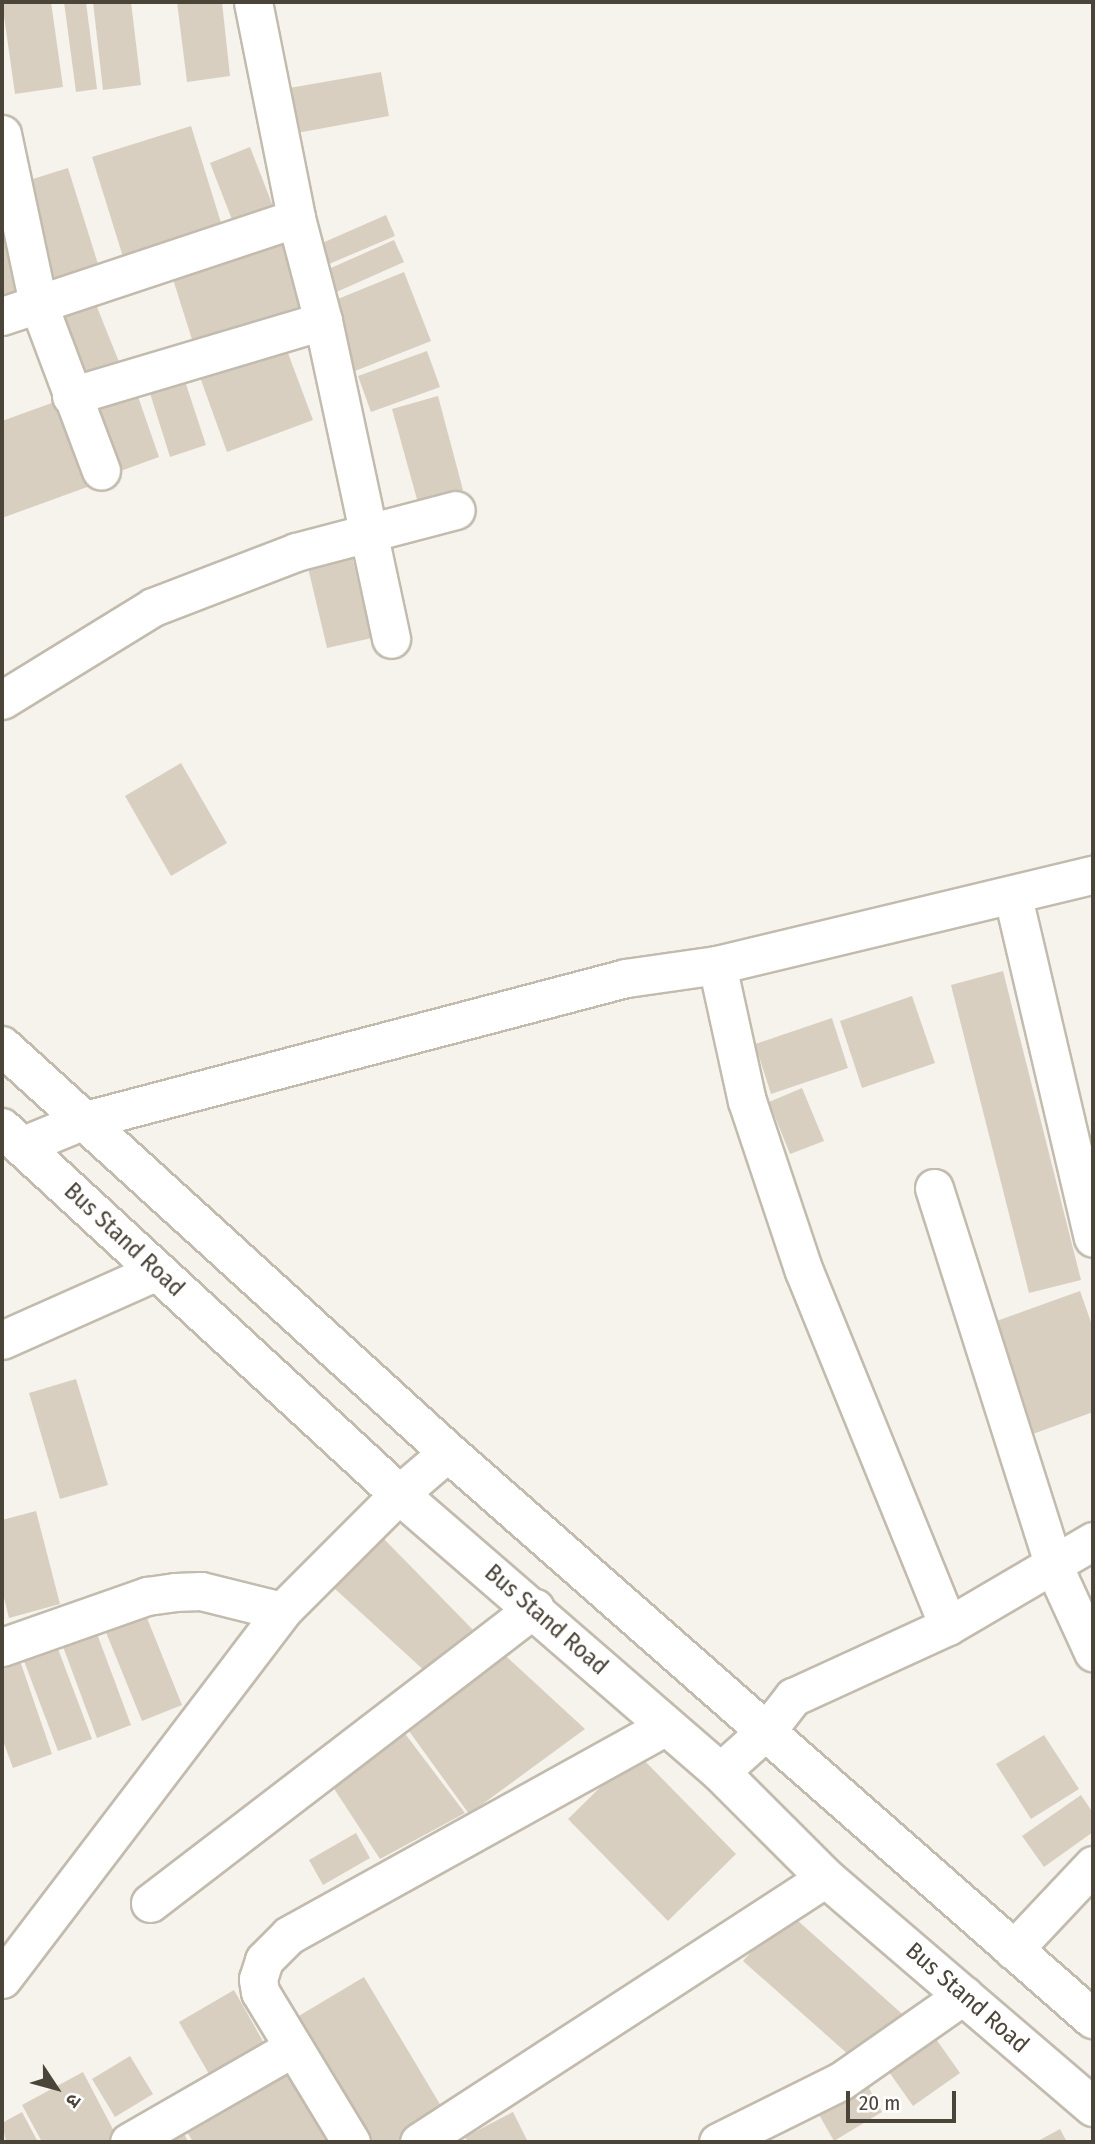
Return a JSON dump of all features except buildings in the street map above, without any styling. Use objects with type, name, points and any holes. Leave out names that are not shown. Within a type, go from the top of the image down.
[{"type":"street","points":[[253,2],[296,218],[323,321],[391,639]]},
{"type":"street","points":[[2,134],[38,303],[101,471]]},
{"type":"street","points":[[2,316],[296,218]]},
{"type":"street","points":[[71,396],[323,321]]},
{"type":"street","points":[[2,700],[153,607],[296,552],[456,510]]},
{"type":"street","points":[[8,1142],[626,978],[717,965],[1013,897],[1093,875]]},
{"type":"street","points":[[1013,897],[1093,1238]]},
{"type":"street","points":[[717,965],[747,1101],[804,1271],[948,1626]]},
{"type":"street","points":[[2,1046],[448,1452],[768,1729],[1093,2019]]},
{"type":"street","name":"Bus Stand Road","points":[[8,1142],[157,1271],[399,1494],[535,1608],[720,1772],[826,1878],[1093,2107]]},
{"type":"street","points":[[934,1188],[1054,1567],[1093,1652]]},
{"type":"street","points":[[2,1340],[157,1271]]},
{"type":"street","points":[[2,1979],[282,1611],[399,1494],[448,1452]]},
{"type":"street","points":[[720,1772],[768,1729],[793,1697],[948,1626],[1054,1567],[1093,1541]]},
{"type":"street","points":[[2,1647],[147,1596],[175,1591],[201,1591],[282,1611]]},
{"type":"street","points":[[150,1903],[535,1608]]},
{"type":"street","points":[[351,2142],[291,2049],[260,1992],[258,1979],[264,1960],[289,1935],[666,1726]]},
{"type":"street","points":[[1013,1950],[1093,1865]]},
{"type":"street","points":[[419,2142],[826,1878]]},
{"type":"street","points":[[718,2142],[841,2081],[964,1995]]},
{"type":"street","points":[[129,2142],[291,2049]]}]
